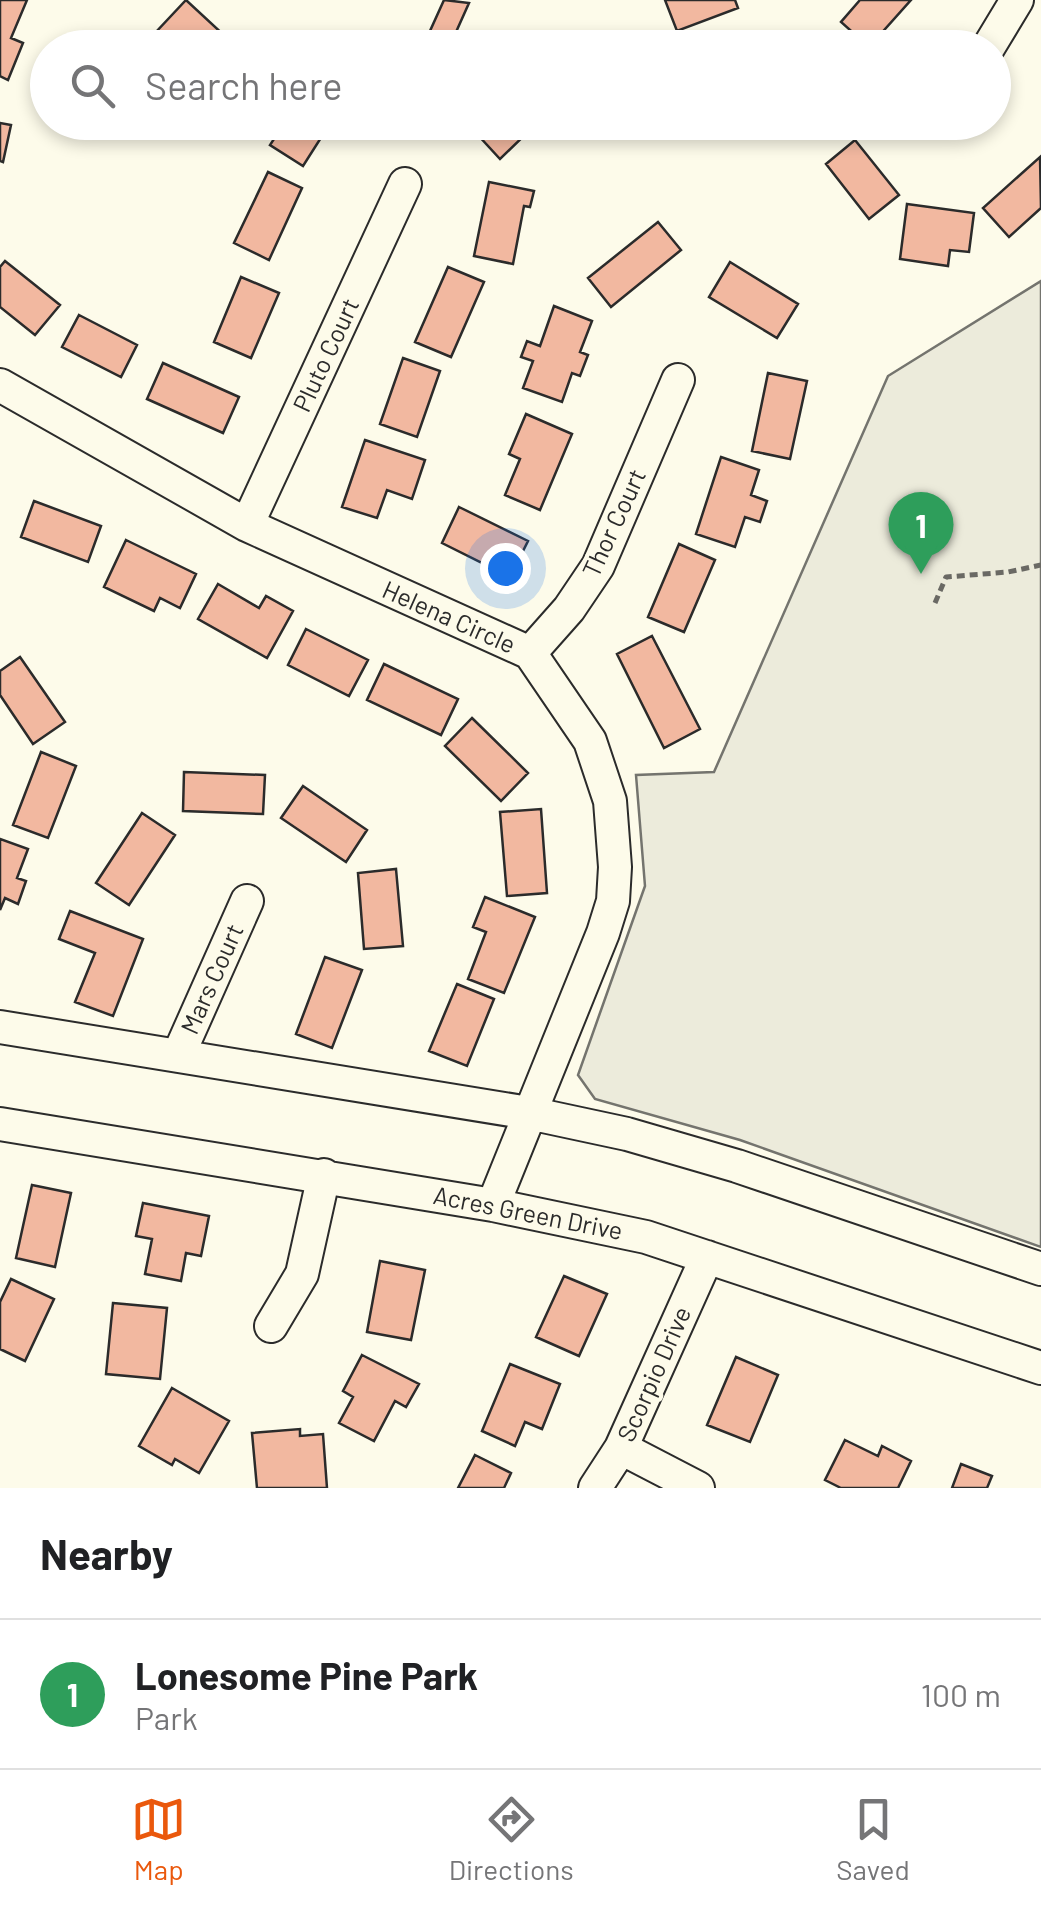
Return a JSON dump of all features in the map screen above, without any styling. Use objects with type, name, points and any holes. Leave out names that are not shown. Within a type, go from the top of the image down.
[{"type":"street","points":[[999,30],[1018,0]]},
{"type":"street","name":"Pluto Court","points":[[247,525],[405,184]]},
{"type":"street","name":"Thor Court","points":[[530,654],[598,566],[678,380]]},
{"type":"street","name":"Helena Circle","points":[[0,385],[247,525],[530,654],[590,741],[610,801],[616,867],[613,901],[493,1205]]},
{"type":"street","name":"Mars Court","points":[[178,1056],[247,901]]},
{"type":"street","points":[[0,1027],[529,1112],[627,1134],[738,1166],[1041,1269]]},
{"type":"street","name":"Acres Green Drive","points":[[0,1124],[493,1205],[646,1236],[1041,1368]]},
{"type":"street","points":[[271,1326],[302,1274],[324,1176]]},
{"type":"street","name":"Scorpio Drive","points":[[595,1488],[620,1448],[706,1257]]},
{"type":"street","points":[[620,1448],[698,1488]]},
{"type":"path","points":[[934,603],[946,577],[1041,565]]},
{"type":"shaded area","points":[[1041,281],[1041,1247],[740,1140],[595,1099],[578,1075],[645,886],[636,775],[714,772],[888,376]]},
{"type":"building","points":[[0,0],[27,0],[11,38],[23,43],[8,80],[0,76]]},
{"type":"building","points":[[186,0],[218,30],[158,30]]},
{"type":"building","points":[[444,0],[469,3],[457,30],[430,30]]},
{"type":"building","points":[[665,0],[735,0],[738,8],[677,30]]},
{"type":"building","points":[[860,0],[911,0],[884,30],[850,30],[841,22]]},
{"type":"building","points":[[0,123],[11,125],[3,162],[0,161]]},
{"type":"building","points":[[273,140],[320,140],[303,166],[270,145]]},
{"type":"building","points":[[483,140],[520,140],[500,159]]},
{"type":"building","points":[[855,140],[899,195],[869,219],[826,164]]},
{"type":"building","points":[[1040,157],[1041,208],[1009,237],[983,208]]},
{"type":"building","points":[[268,172],[302,188],[269,260],[234,243]]},
{"type":"building","points":[[489,182],[534,191],[530,207],[524,206],[513,264],[474,256]]},
{"type":"building","points":[[907,204],[974,213],[969,252],[950,250],[948,266],[900,259]]},
{"type":"building","points":[[658,222],[681,250],[611,307],[588,278]]},
{"type":"building","points":[[5,261],[60,305],[35,335],[0,307],[0,267]]},
{"type":"building","points":[[730,262],[798,304],[777,338],[709,297]]},
{"type":"building","points":[[448,267],[484,282],[451,357],[415,342]]},
{"type":"building","points":[[241,277],[279,293],[251,358],[214,342]]},
{"type":"building","points":[[554,306],[592,321],[580,352],[588,355],[580,376],[572,373],[562,402],[523,388],[533,361],[521,357],[527,341],[540,346]]},
{"type":"building","points":[[79,315],[137,345],[121,377],[62,347]]},
{"type":"building","points":[[403,358],[440,371],[417,437],[380,424]]},
{"type":"building","points":[[163,363],[239,397],[223,433],[147,399]]},
{"type":"building","points":[[768,373],[807,381],[790,459],[752,451]]},
{"type":"building","points":[[526,414],[572,434],[540,510],[505,495],[520,459],[509,454]]},
{"type":"building","points":[[365,440],[425,460],[412,499],[387,490],[377,518],[342,507]]},
{"type":"building","points":[[721,457],[759,470],[751,495],[767,501],[760,522],[745,517],[735,547],[696,534]]},
{"type":"building","points":[[34,501],[101,526],[88,562],[21,537]]},
{"type":"building","points":[[459,507],[528,541],[510,577],[442,543]]},
{"type":"building","points":[[126,540],[196,574],[180,608],[160,598],[154,611],[104,587]]},
{"type":"building","points":[[679,544],[715,560],[684,632],[648,617]]},
{"type":"building","points":[[218,584],[259,608],[266,596],[293,611],[267,658],[198,619]]},
{"type":"building","points":[[306,629],[368,660],[349,696],[288,665]]},
{"type":"building","points":[[652,636],[700,729],[664,748],[617,654]]},
{"type":"building","points":[[20,657],[65,722],[33,744],[0,695],[0,671]]},
{"type":"building","points":[[384,664],[458,699],[441,735],[367,700]]},
{"type":"building","points":[[472,718],[528,773],[501,801],[445,746]]},
{"type":"building","points":[[41,752],[76,766],[48,838],[13,825]]},
{"type":"building","points":[[184,772],[265,775],[263,814],[183,811]]},
{"type":"building","points":[[303,786],[367,830],[346,862],[281,818]]},
{"type":"building","points":[[541,809],[547,893],[507,896],[500,812]]},
{"type":"building","points":[[142,813],[175,835],[129,905],[96,883]]},
{"type":"building","points":[[0,839],[28,849],[17,878],[26,881],[18,904],[5,898],[0,910]]},
{"type":"building","points":[[396,869],[403,946],[364,949],[358,873]]},
{"type":"building","points":[[485,897],[535,917],[504,993],[468,979],[486,932],[473,927]]},
{"type":"building","points":[[70,911],[143,939],[113,1016],[75,1002],[95,953],[59,939]]},
{"type":"building","points":[[325,957],[362,970],[332,1048],[296,1034]]},
{"type":"building","points":[[457,984],[494,999],[467,1066],[429,1051]]},
{"type":"building","points":[[32,1185],[71,1193],[55,1267],[16,1258]]},
{"type":"building","points":[[143,1203],[209,1216],[201,1256],[186,1253],[181,1281],[145,1274],[152,1239],[136,1236]]},
{"type":"building","points":[[380,1261],[425,1270],[411,1340],[367,1332]]},
{"type":"building","points":[[564,1276],[607,1294],[579,1356],[536,1337]]},
{"type":"building","points":[[11,1279],[54,1299],[25,1361],[0,1349],[0,1302]]},
{"type":"building","points":[[113,1303],[167,1308],[160,1379],[106,1374]]},
{"type":"building","points":[[362,1355],[419,1384],[406,1407],[395,1401],[374,1441],[339,1423],[353,1397],[343,1391]]},
{"type":"building","points":[[736,1357],[778,1375],[750,1442],[707,1425]]},
{"type":"building","points":[[510,1364],[560,1384],[542,1429],[525,1422],[515,1446],[482,1431]]},
{"type":"building","points":[[172,1388],[229,1421],[199,1473],[175,1459],[172,1465],[139,1446]]},
{"type":"building","points":[[300,1429],[300,1436],[323,1434],[327,1488],[257,1488],[252,1433]]},
{"type":"building","points":[[845,1440],[878,1456],[882,1446],[911,1461],[898,1488],[841,1488],[825,1480]]},
{"type":"building","points":[[475,1455],[511,1473],[504,1488],[458,1488]]},
{"type":"building","points":[[961,1464],[992,1476],[987,1488],[952,1488]]},
{"type":"place","name":"Lonesome Pine Park","points":[[921,574]]}]
